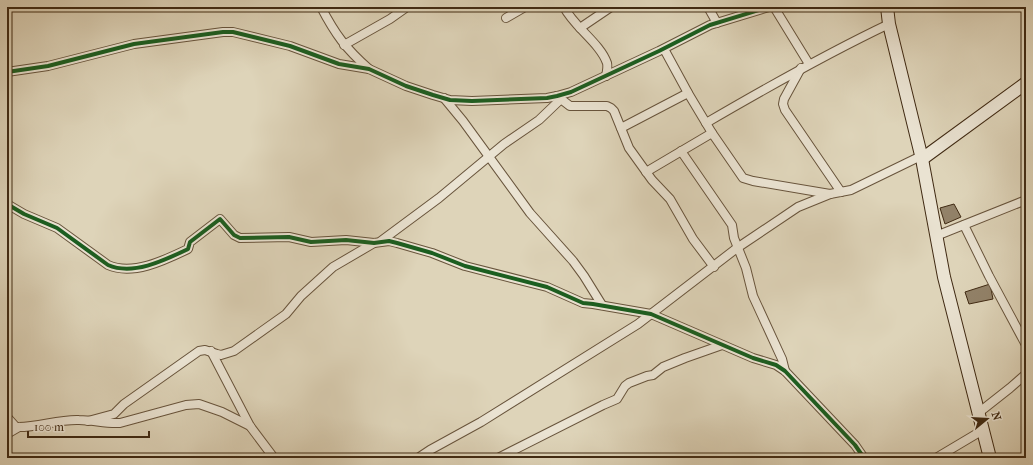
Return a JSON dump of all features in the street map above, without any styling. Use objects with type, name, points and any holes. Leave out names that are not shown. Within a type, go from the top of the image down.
[{"type":"main road","points":[[887,7],[889,24],[921,158],[944,277],[977,414],[983,430],[990,458]]},
{"type":"main road","points":[[921,158],[1026,83]]},
{"type":"street","points":[[321,7],[338,37],[349,52],[369,69]]},
{"type":"street","points":[[344,45],[408,7]]},
{"type":"street","points":[[506,18],[525,7]]},
{"type":"street","points":[[564,7],[603,55],[607,63],[606,76]]},
{"type":"street","points":[[580,28],[611,7]]},
{"type":"street","points":[[708,7],[717,22]]},
{"type":"street","points":[[774,7],[805,66]]},
{"type":"street","points":[[88,420],[114,414],[124,404],[199,351],[211,351],[221,355],[234,351],[286,314],[301,296],[334,267],[377,242],[439,198],[488,156],[539,120],[559,98],[717,22],[774,7],[812,7]]},
{"type":"street","points":[[706,122],[805,66],[889,24]]},
{"type":"street","points":[[7,72],[48,66],[134,44],[223,32],[233,32],[290,46],[339,64],[369,69],[406,86],[444,98],[472,101],[559,98],[570,106],[606,106],[614,111],[629,148],[646,172],[670,199],[693,239],[714,267]]},
{"type":"street","points":[[664,48],[688,93],[712,133],[743,178],[830,194]]},
{"type":"street","points":[[805,66],[784,99],[783,104],[785,110],[841,192]]},
{"type":"street","points":[[621,128],[688,93]]},
{"type":"street","points":[[444,98],[463,121],[530,213],[561,246],[584,276],[602,305]]},
{"type":"street","points":[[646,172],[712,133]]},
{"type":"street","points":[[681,151],[732,225],[734,238],[746,268],[753,296],[782,359],[785,370]]},
{"type":"street","points":[[418,458],[481,422],[583,360],[652,314],[737,248],[798,207],[830,194],[851,190],[921,158]]},
{"type":"street","points":[[936,236],[1026,200]]},
{"type":"street","points":[[7,204],[24,214],[57,228],[108,264],[116,267],[136,267],[162,261],[173,256],[188,248],[190,242],[220,219],[234,235],[240,238],[289,237],[311,242],[352,240],[397,243],[432,253],[465,266],[547,286],[583,303],[652,314],[722,345],[753,358],[776,365],[785,370],[855,445],[864,458]]},
{"type":"street","points":[[964,224],[989,276],[1026,346]]},
{"type":"street","points":[[498,458],[603,405],[613,402],[629,383],[653,375],[663,368],[685,358],[722,345]]},
{"type":"street","points":[[211,351],[250,426],[274,458]]},
{"type":"street","points":[[977,414],[1026,374]]},
{"type":"street","points":[[7,417],[16,427],[25,428],[68,420],[88,420],[114,424],[186,405],[199,404],[222,412],[250,426]]},
{"type":"street","points":[[7,434],[19,427]]},
{"type":"street","points":[[936,458],[983,430]]},
{"type":"building","points":[[954,204],[961,217],[945,224],[940,208]]},
{"type":"building","points":[[990,284],[993,299],[969,304],[965,292]]},
{"type":"cycle path","points":[[7,72],[48,66],[134,44],[223,32],[233,32],[290,46],[339,64],[369,69],[406,86],[450,100],[472,101],[547,98],[571,92],[659,51],[710,25],[769,7],[812,7]]},
{"type":"cycle path","points":[[7,204],[24,214],[57,228],[108,265],[118,268],[138,268],[159,262],[188,249],[190,242],[220,219],[234,235],[240,238],[289,237],[311,242],[346,240],[374,243],[389,241],[432,253],[465,266],[547,287],[583,303],[651,314],[753,358],[776,365],[785,371],[855,445],[864,458]]}]
